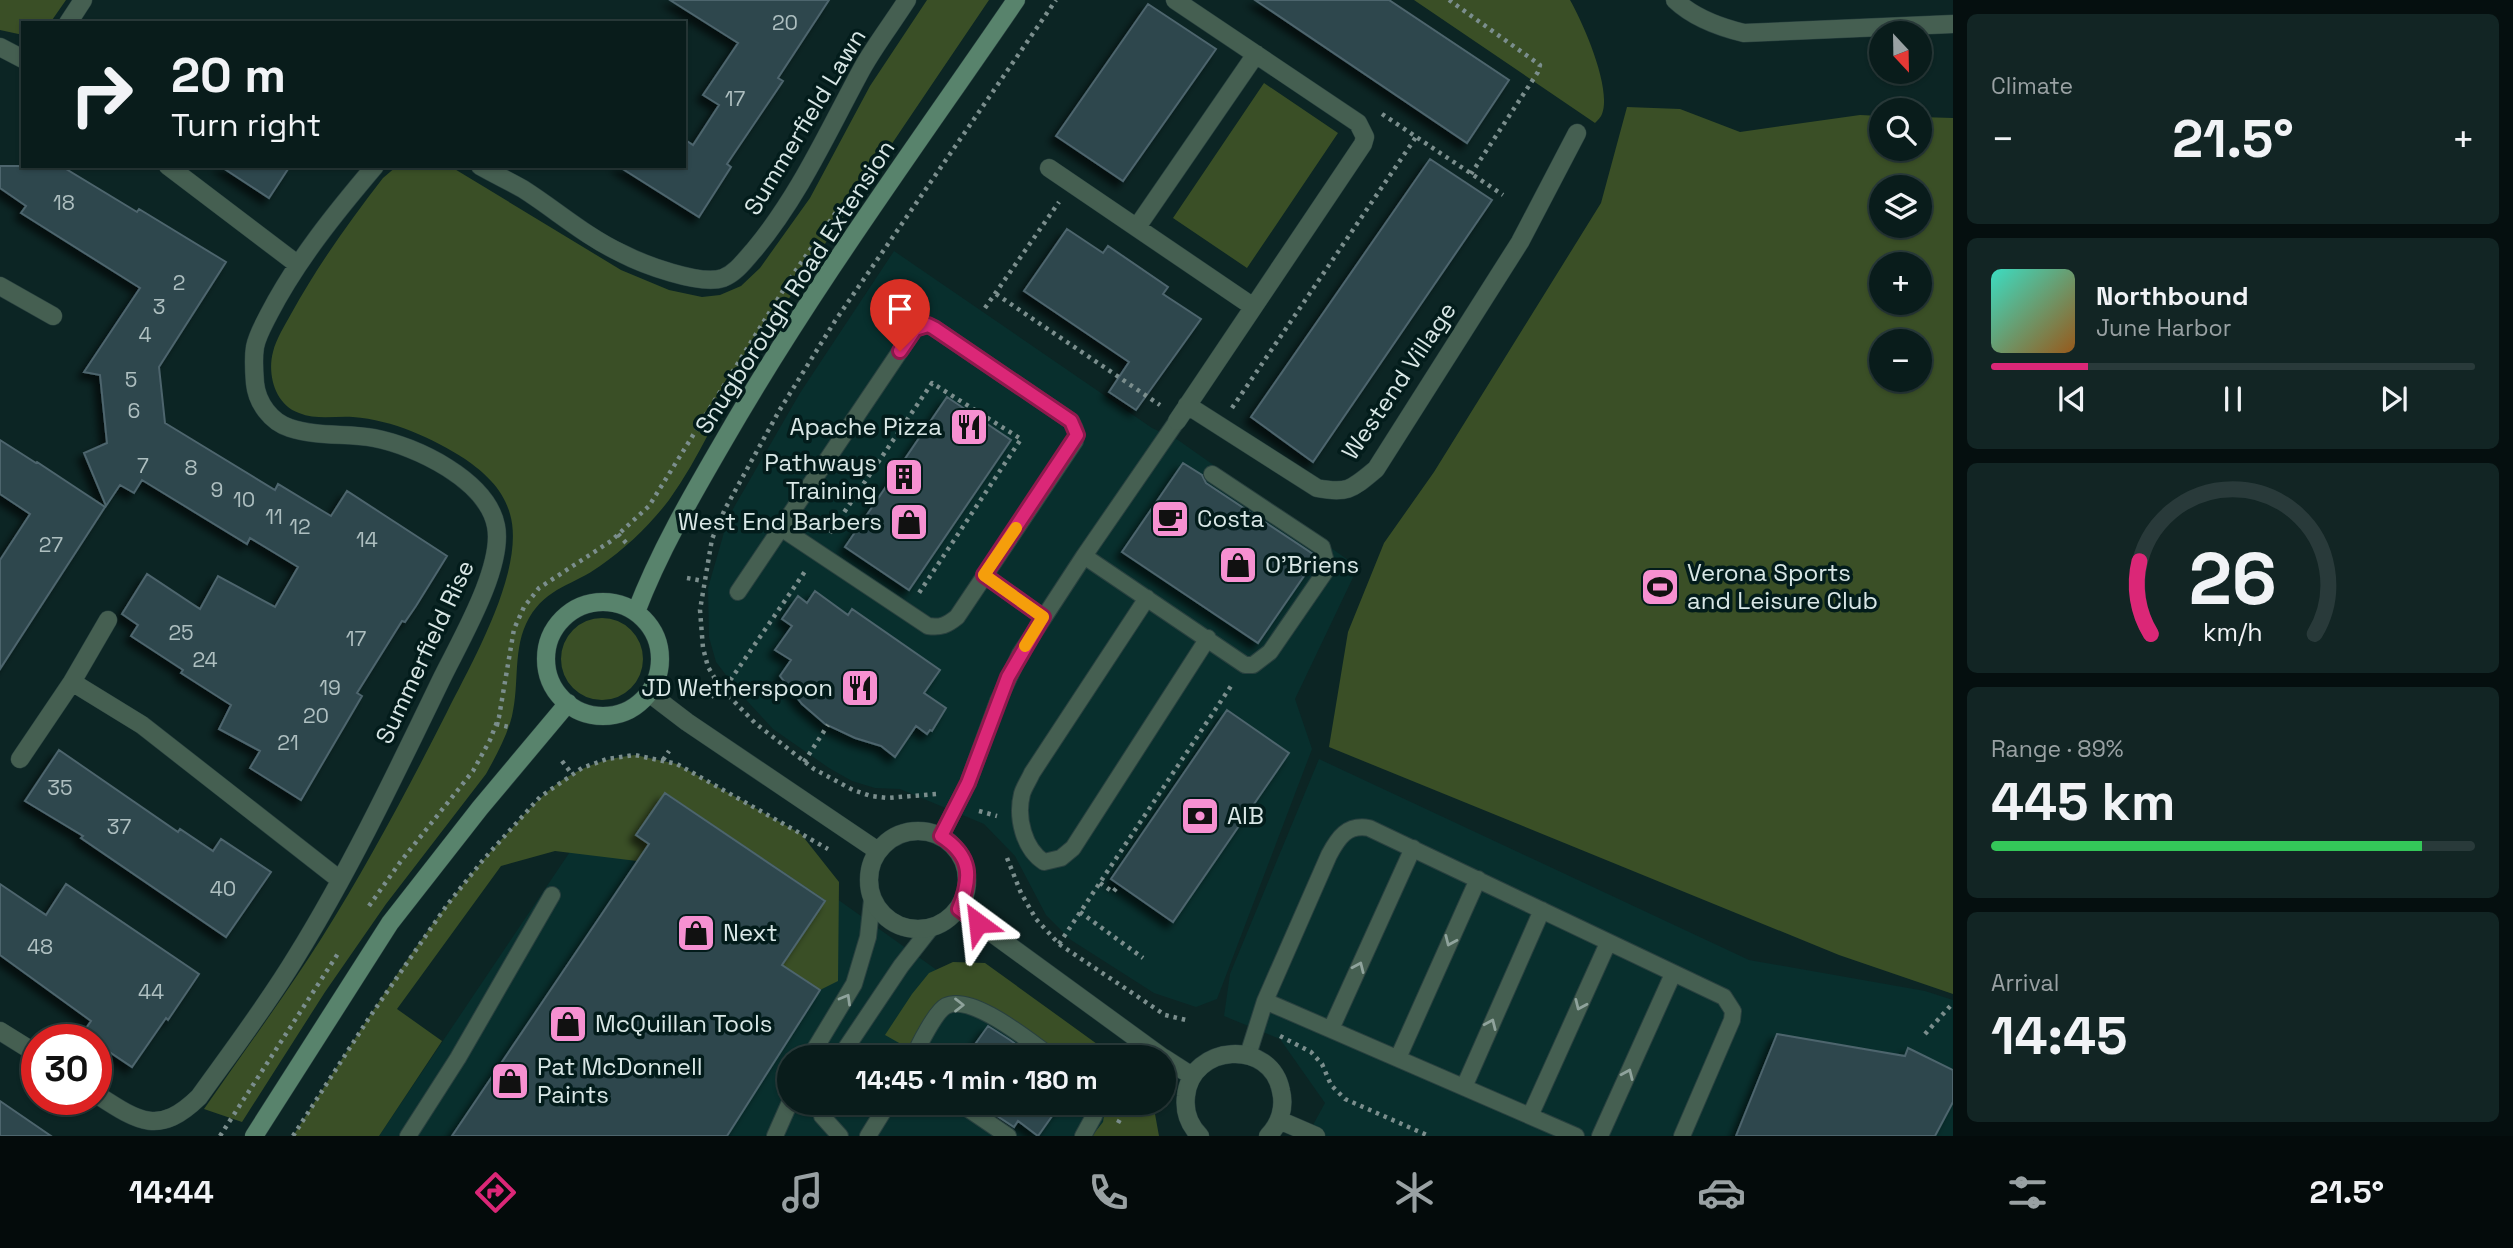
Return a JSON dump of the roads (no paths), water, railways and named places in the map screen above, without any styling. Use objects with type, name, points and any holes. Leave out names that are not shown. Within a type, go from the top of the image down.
[{"type":"main road","name":"Snugborough Road Extension","points":[[636,612],[649,576],[765,369],[821,282],[1016,0]]},
{"type":"main road","points":[[598,601],[618,603],[636,612],[649,624],[657,640],[660,658],[657,677],[649,693],[636,705],[620,713],[584,713],[568,703],[555,689],[547,671],[547,652],[552,633],[564,617],[580,607],[598,601]]},
{"type":"main road","points":[[254,1136],[390,923],[480,808],[568,703]]},
{"type":"street","points":[[69,21],[83,0]]},
{"type":"street","name":"Summerfield Lawn","points":[[484,168],[523,189],[621,254],[685,275],[711,281],[723,278],[734,272],[748,257],[783,211],[821,148],[864,65],[907,0]]},
{"type":"street","points":[[1175,0],[1358,122],[1365,136],[1363,145],[1181,414]]},
{"type":"street","points":[[1675,0],[1711,23],[1744,33],[1953,24]]},
{"type":"street","points":[[0,47],[21,58]]},
{"type":"street","points":[[1137,227],[1256,54]]},
{"type":"street","name":"Westend Village","points":[[1181,414],[1220,426],[1317,488],[1339,492],[1356,485],[1376,469],[1520,242],[1577,134]]},
{"type":"street","points":[[171,168],[297,264],[373,168]]},
{"type":"street","points":[[1049,168],[1252,306]]},
{"type":"street","name":"Summerfield Rise","points":[[112,1104],[135,1119],[154,1125],[171,1122],[185,1114],[217,1073],[292,964],[341,880],[397,772],[482,593],[497,550],[496,525],[485,502],[466,481],[418,450],[372,438],[310,433],[288,428],[261,405],[254,370],[256,343],[297,264]]},
{"type":"street","points":[[0,286],[53,316]]},
{"type":"street","points":[[20,759],[72,682],[108,620]]},
{"type":"street","points":[[72,682],[142,726],[341,880]]},
{"type":"street","points":[[649,693],[687,722],[878,851]]},
{"type":"street","points":[[925,831],[941,836],[959,852],[968,872],[968,887],[959,909],[943,923],[930,929],[907,929],[895,924],[883,915],[872,900],[869,889],[870,869],[878,851],[893,838],[908,832],[925,831]]},
{"type":"street","points":[[959,909],[1145,1045]]},
{"type":"street","points":[[0,1031],[21,1044]]},
{"type":"street","points":[[1200,1136],[1188,1118],[1186,1090],[1192,1076],[1202,1064],[1216,1056],[1231,1053],[1248,1055],[1262,1062],[1278,1081],[1283,1104],[1279,1120],[1268,1136]]},
{"type":"street","points":[[1176,1066],[1192,1076]]},
{"type":"street","points":[[1279,1120],[1315,1136]]},
{"type":"lane","points":[[738,592],[781,528],[915,329],[928,325],[1071,421],[1075,428],[1077,435],[1074,441],[957,617],[947,625],[938,628],[928,626],[781,528]]},
{"type":"lane","points":[[941,836],[959,803],[1008,677],[1043,617],[1181,414]]},
{"type":"lane","points":[[1084,556],[1245,665],[1253,665],[1270,652],[1325,572],[1325,554],[1322,547],[1212,474]]},
{"type":"lane","points":[[984,575],[1043,617]]},
{"type":"lane","points":[[1147,598],[1039,762],[1022,793],[1020,813],[1027,843],[1034,855],[1044,862],[1061,858],[1073,848],[1208,638]]},
{"type":"lane","points":[[1248,1055],[1265,1001],[1338,838],[1359,826],[1413,848],[1724,997],[1733,1011],[1732,1020],[1682,1136]]},
{"type":"lane","points":[[1331,1029],[1413,848]]},
{"type":"lane","points":[[1398,1058],[1478,879]]},
{"type":"lane","points":[[408,1136],[458,1058],[552,895]]},
{"type":"lane","points":[[817,1045],[854,984],[868,937],[872,900]]},
{"type":"lane","points":[[1464,1087],[1542,910]]},
{"type":"lane","points":[[848,1045],[901,966],[930,929]]},
{"type":"lane","points":[[1530,1116],[1608,943]]},
{"type":"lane","points":[[1600,1136],[1673,974]]},
{"type":"lane","points":[[1265,1001],[1576,1136]]},
{"type":"lane","points":[[920,1045],[943,1007],[957,1002],[972,1006],[990,1016],[1034,1045]]},
{"type":"lane","points":[[775,1136],[784,1115]]},
{"type":"lane","points":[[822,1115],[840,1136]]},
{"type":"lane","points":[[868,1136],[881,1115]]},
{"type":"lane","points":[[977,1115],[1008,1136]]},
{"type":"lane","points":[[1083,1136],[1094,1115]]},
{"type":"place","name":"Apache Pizza","points":[[969,427]]},
{"type":"place","name":"Pathways Training","points":[[904,477]]},
{"type":"place","name":"Costa","points":[[1170,519]]},
{"type":"place","name":"West End Barbers","points":[[909,522]]},
{"type":"place","name":"O'Briens","points":[[1238,565]]},
{"type":"place","name":"Verona Sports and Leisure Club","points":[[1660,587]]},
{"type":"place","name":"JD Wetherspoon","points":[[860,688]]},
{"type":"place","name":"AIB","points":[[1200,816]]},
{"type":"place","name":"Next","points":[[696,933]]},
{"type":"place","name":"McQuillan Tools","points":[[568,1024]]},
{"type":"place","name":"Pat McDonnell Paints","points":[[510,1081]]}]
